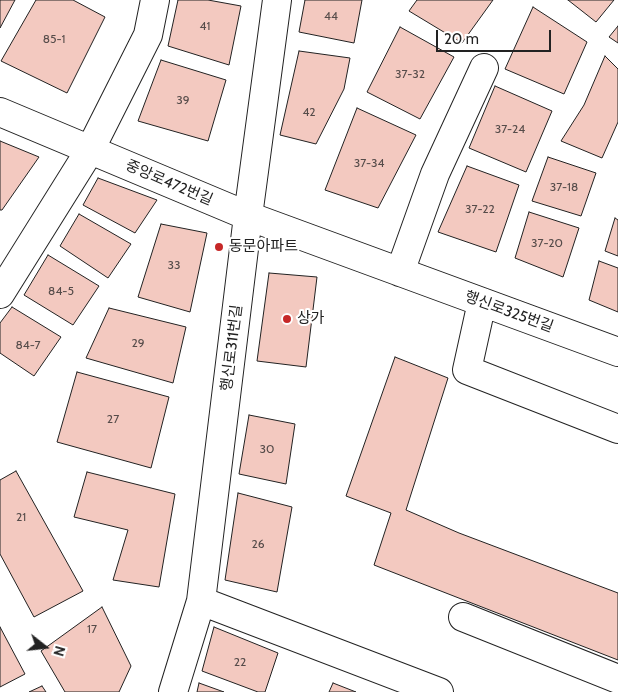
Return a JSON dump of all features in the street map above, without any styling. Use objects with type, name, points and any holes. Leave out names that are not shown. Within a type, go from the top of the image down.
[{"type":"street","points":[[0,294],[90,150],[148,35],[155,0]]},
{"type":"street","name":"행신로311번길","points":[[173,692],[202,601],[248,216],[277,0]]},
{"type":"street","points":[[400,272],[435,174],[484,68]]},
{"type":"street","name":"중앙로472번길","points":[[0,112],[248,216]]},
{"type":"street","name":"행신로325번길","points":[[248,216],[618,352]]},
{"type":"street","points":[[482,302],[467,370],[618,429]]},
{"type":"street","points":[[202,601],[439,692]]},
{"type":"street","points":[[462,616],[618,679]]},
{"type":"building","points":[[0,0],[15,0],[0,28]]},
{"type":"building","points":[[36,0],[73,0],[105,17],[67,93],[1,61]]},
{"type":"building","points":[[178,0],[208,0],[241,6],[229,65],[168,46]]},
{"type":"building","points":[[305,0],[362,0],[354,43],[299,32]]},
{"type":"building","points":[[417,0],[493,0],[462,43],[409,11]]},
{"type":"building","points":[[568,0],[614,0],[596,22]]},
{"type":"building","points":[[533,7],[587,42],[564,94],[505,69]]},
{"type":"building","points":[[618,26],[618,43],[609,37]]},
{"type":"building","points":[[400,27],[454,57],[420,119],[367,92]]},
{"type":"building","points":[[299,51],[350,58],[344,89],[316,144],[280,135]]},
{"type":"building","points":[[605,56],[618,69],[618,122],[602,158],[561,141],[584,105]]},
{"type":"building","points":[[161,60],[226,80],[208,141],[138,121]]},
{"type":"building","points":[[495,86],[552,111],[526,172],[469,148]]},
{"type":"building","points":[[357,108],[416,135],[378,208],[325,190]]},
{"type":"building","points":[[0,141],[39,157],[2,210],[0,210]]},
{"type":"building","points":[[548,157],[596,173],[581,216],[532,201]]},
{"type":"building","points":[[467,166],[519,185],[496,252],[438,232]]},
{"type":"building","points":[[98,178],[157,200],[135,233],[83,205]]},
{"type":"building","points":[[529,212],[579,228],[563,277],[515,258]]},
{"type":"building","points":[[79,214],[131,244],[108,278],[60,246]]},
{"type":"building","points":[[615,218],[618,220],[618,256],[605,251]]},
{"type":"building","points":[[161,224],[207,233],[190,312],[138,297]]},
{"type":"building","points":[[48,255],[99,286],[73,325],[24,295]]},
{"type":"building","points":[[599,261],[618,268],[618,312],[589,300]]},
{"type":"building","name":"상가","points":[[269,273],[317,277],[306,367],[257,361]]},
{"type":"building","points":[[12,307],[61,337],[34,376],[0,353],[0,323]]},
{"type":"building","points":[[109,308],[186,327],[173,383],[86,358]]},
{"type":"building","points":[[395,357],[448,378],[406,510],[459,533],[618,593],[618,660],[374,565],[391,513],[346,496]]},
{"type":"building","points":[[77,372],[169,397],[151,468],[57,442]]},
{"type":"building","points":[[249,415],[295,424],[286,484],[239,474]]},
{"type":"building","points":[[16,471],[83,591],[34,617],[0,554],[0,480]]},
{"type":"building","points":[[87,472],[175,494],[159,587],[113,580],[128,530],[74,517]]},
{"type":"building","points":[[238,493],[292,507],[277,592],[225,580]]},
{"type":"building","points":[[102,607],[131,666],[119,692],[65,692],[41,651]]},
{"type":"building","points":[[0,627],[25,674],[0,687]]},
{"type":"building","points":[[214,627],[278,653],[265,692],[258,692],[202,671]]},
{"type":"building","points":[[199,683],[224,692],[197,692]]},
{"type":"building","points":[[333,683],[356,692],[329,692]]},
{"type":"building","points":[[42,686],[46,692],[29,692]]},
{"type":"place","name":"동문아파트","points":[[219,247]]},
{"type":"place","name":"상가","points":[[287,319]]}]
